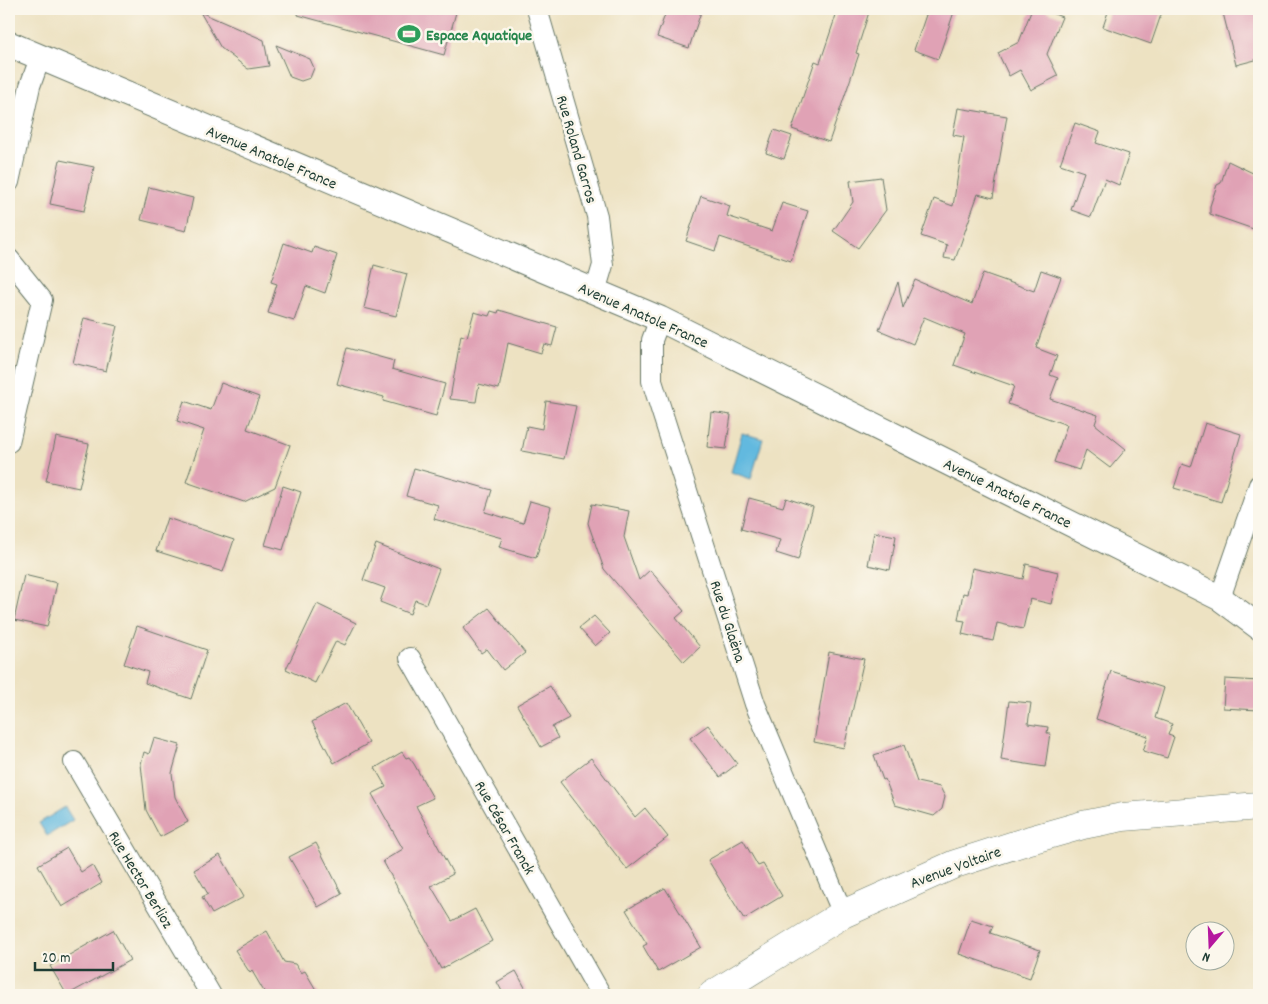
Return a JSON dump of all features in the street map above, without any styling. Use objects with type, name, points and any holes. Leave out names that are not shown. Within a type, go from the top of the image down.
[{"type":"main road","name":"Avenue Voltaire","points":[[712,995],[843,914],[955,864],[1083,825],[1149,814],[1259,806]]},
{"type":"main road","name":"Avenue Voltaire","points":[[1224,810],[1259,817]]},
{"type":"street","name":"Rue Roland Garros","points":[[537,9],[597,216],[603,265],[595,292]]},
{"type":"street","name":"Avenue Anatole France","points":[[9,44],[660,319],[1220,598],[1259,627]]},
{"type":"street","points":[[9,182],[30,86],[40,58]]},
{"type":"street","points":[[9,258],[42,300],[9,442]]},
{"type":"street","name":"Rue du Glaëna","points":[[660,319],[652,340],[652,381],[755,704],[843,914]]},
{"type":"street","points":[[1220,598],[1259,485]]},
{"type":"street","name":"Rue César Franck","points":[[410,658],[601,995]]},
{"type":"street","name":"Rue Hector Berlioz","points":[[74,762],[211,995]]},
{"type":"water","points":[[742,433],[763,439],[751,479],[731,472]]},
{"type":"water","points":[[65,807],[73,820],[47,836],[39,823]]},
{"type":"building","name":"Espace Aquatique","points":[[299,9],[457,9],[444,55],[298,15]]},
{"type":"building","points":[[667,9],[702,9],[689,48],[657,37]]},
{"type":"building","points":[[838,9],[870,9],[856,53],[859,54],[829,142],[792,129],[815,61],[820,63]]},
{"type":"building","points":[[928,9],[955,9],[938,59],[914,50]]},
{"type":"building","points":[[1032,9],[1041,9],[1062,17],[1047,54],[1058,76],[1031,90],[1020,70],[1009,76],[998,53],[1019,42]]},
{"type":"building","points":[[1109,9],[1163,9],[1151,44],[1103,27]]},
{"type":"building","points":[[1222,9],[1259,9],[1259,59],[1236,65]]},
{"type":"building","points":[[200,12],[264,40],[269,66],[248,69],[221,48]]},
{"type":"building","points":[[276,45],[310,59],[314,68],[310,78],[301,81],[290,77]]},
{"type":"building","points":[[958,108],[1007,116],[993,198],[978,194],[955,260],[944,258],[947,245],[921,236],[934,199],[953,206],[964,137],[953,135]]},
{"type":"building","points":[[1075,123],[1100,132],[1096,143],[1129,154],[1119,185],[1105,179],[1091,217],[1071,210],[1084,172],[1060,164]]},
{"type":"building","points":[[774,130],[792,136],[784,159],[766,153]]},
{"type":"building","points":[[60,160],[94,167],[84,211],[50,204]]},
{"type":"building","points":[[1228,161],[1259,176],[1259,231],[1210,214],[1210,206],[1217,185],[1221,183]]},
{"type":"building","points":[[881,177],[886,210],[858,248],[833,231],[853,202],[850,181]]},
{"type":"building","points":[[149,187],[193,198],[186,231],[141,220]]},
{"type":"building","points":[[701,196],[730,206],[727,216],[772,231],[782,203],[808,211],[791,261],[720,237],[715,251],[686,241]]},
{"type":"building","points":[[284,243],[312,253],[314,247],[337,255],[325,293],[306,286],[294,321],[268,313],[277,284],[271,282]]},
{"type":"building","points":[[374,265],[407,274],[396,316],[364,308]]},
{"type":"building","points":[[1041,270],[1061,277],[1036,348],[1057,356],[1050,375],[1058,378],[1050,399],[1098,415],[1095,424],[1126,449],[1110,468],[1086,450],[1079,470],[1054,462],[1067,425],[1008,404],[1014,386],[954,365],[965,334],[924,317],[913,344],[879,330],[898,282],[903,308],[915,280],[972,304],[983,273],[1034,291]]},
{"type":"building","points":[[499,310],[557,327],[552,346],[544,344],[541,353],[508,343],[499,389],[479,384],[476,402],[450,399],[461,335],[467,337],[474,312],[489,316],[491,311],[498,313]]},
{"type":"building","points":[[84,318],[117,326],[106,371],[73,363]]},
{"type":"building","points":[[347,348],[394,361],[392,369],[445,384],[436,416],[383,401],[384,397],[337,384]]},
{"type":"building","points":[[221,383],[259,397],[247,429],[290,445],[275,487],[244,502],[186,482],[204,430],[177,421],[184,401],[211,410]]},
{"type":"building","points":[[546,401],[576,406],[564,459],[522,451],[527,426],[542,429]]},
{"type":"building","points":[[711,412],[731,415],[726,449],[707,447]]},
{"type":"building","points":[[1205,423],[1241,434],[1221,502],[1174,488],[1182,464],[1191,467]]},
{"type":"building","points":[[56,437],[89,444],[79,488],[46,481]]},
{"type":"building","points":[[414,468],[492,490],[485,512],[523,523],[530,501],[551,507],[536,558],[499,547],[502,538],[434,519],[438,505],[406,496]]},
{"type":"building","points":[[283,486],[301,492],[283,550],[265,545]]},
{"type":"building","points":[[749,498],[783,507],[786,498],[813,507],[798,560],[776,553],[780,540],[741,529]]},
{"type":"building","points":[[592,504],[629,511],[624,537],[639,580],[650,570],[684,611],[676,618],[700,647],[684,662],[604,569],[588,523]]},
{"type":"building","points":[[167,518],[234,540],[223,572],[156,551]]},
{"type":"building","points":[[874,532],[896,536],[890,570],[868,565]]},
{"type":"building","points":[[376,544],[439,569],[426,604],[415,600],[410,614],[380,602],[385,588],[363,580]]},
{"type":"building","points":[[1026,564],[1058,572],[1051,604],[1030,599],[1023,629],[997,623],[993,641],[962,634],[965,621],[958,620],[963,593],[967,594],[972,568],[1023,579]]},
{"type":"building","points":[[24,575],[57,583],[47,627],[14,620]]},
{"type":"building","points":[[317,604],[356,623],[345,645],[336,641],[315,683],[286,669]]},
{"type":"building","points":[[489,608],[525,653],[503,670],[487,649],[481,653],[463,628]]},
{"type":"building","points":[[594,616],[610,633],[595,646],[579,628]]},
{"type":"building","points":[[137,626],[207,650],[191,699],[145,683],[148,672],[124,664]]},
{"type":"building","points":[[829,652],[864,659],[844,748],[814,742]]},
{"type":"building","points":[[1111,671],[1164,688],[1155,718],[1172,724],[1168,735],[1174,737],[1167,758],[1143,751],[1148,736],[1096,719]]},
{"type":"building","points":[[1225,679],[1259,681],[1259,710],[1223,708]]},
{"type":"building","points":[[550,686],[569,718],[552,727],[558,738],[541,747],[517,705]]},
{"type":"building","points":[[1009,701],[1031,703],[1028,724],[1048,727],[1047,733],[1050,733],[1045,767],[1001,760]]},
{"type":"building","points":[[346,703],[369,743],[334,763],[312,722]]},
{"type":"building","points":[[708,725],[737,764],[720,777],[690,738]]},
{"type":"building","points":[[154,738],[180,745],[172,773],[175,797],[188,822],[160,837],[146,810],[141,764],[144,752],[149,754]]},
{"type":"building","points":[[904,745],[917,782],[940,787],[945,797],[942,809],[934,816],[895,805],[885,779],[883,780],[874,755]]},
{"type":"building","points":[[402,752],[414,764],[433,798],[416,806],[453,874],[431,886],[452,921],[475,909],[492,941],[441,969],[383,861],[403,849],[372,794],[386,787],[375,768]]},
{"type":"building","points":[[591,758],[635,817],[645,808],[668,837],[627,869],[560,782]]},
{"type":"building","points":[[743,840],[758,866],[763,864],[782,896],[744,919],[708,860]]},
{"type":"building","points":[[316,843],[342,894],[318,907],[289,857]]},
{"type":"building","points":[[67,848],[81,872],[92,865],[102,883],[62,907],[38,865]]},
{"type":"building","points":[[220,855],[244,897],[212,914],[202,897],[208,894],[194,870]]},
{"type":"building","points":[[665,888],[701,947],[658,972],[643,946],[647,944],[626,910]]},
{"type":"building","points":[[971,919],[993,926],[990,933],[1040,950],[1030,978],[959,954]]},
{"type":"building","points":[[113,930],[130,960],[67,995],[50,966]]},
{"type":"building","points":[[267,931],[284,962],[295,964],[301,973],[305,971],[319,995],[266,995],[252,971],[250,973],[235,950]]},
{"type":"building","points":[[516,971],[529,995],[504,995],[497,982]]},
{"type":"place","name":"Espace Aquatique","points":[[409,34]]}]
